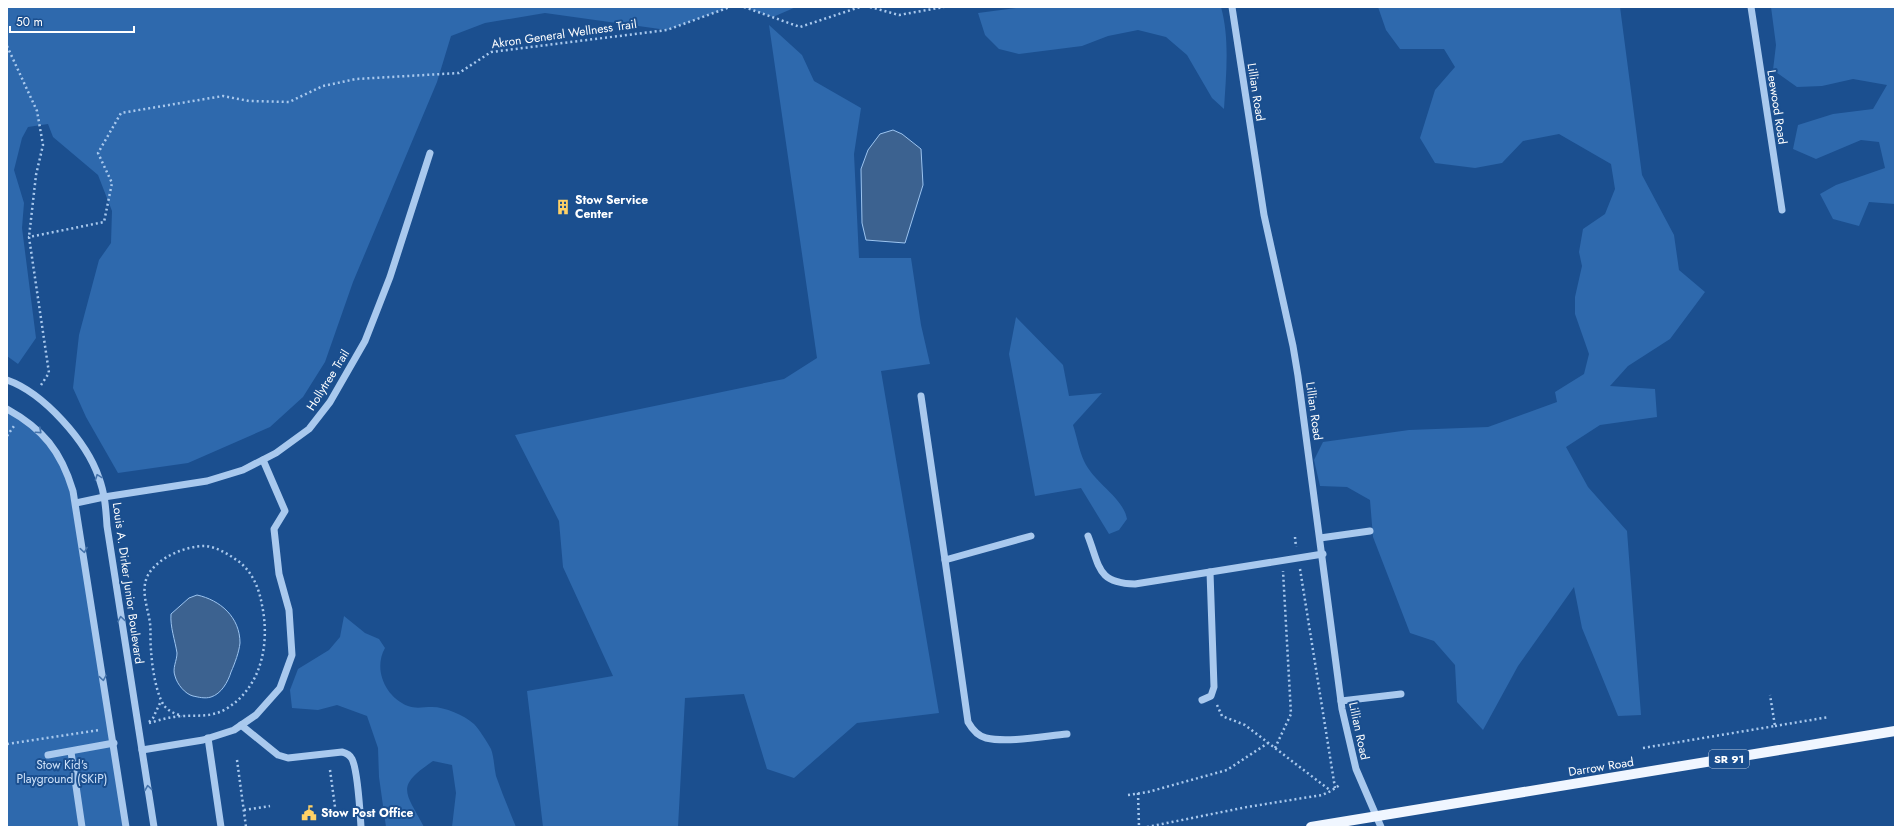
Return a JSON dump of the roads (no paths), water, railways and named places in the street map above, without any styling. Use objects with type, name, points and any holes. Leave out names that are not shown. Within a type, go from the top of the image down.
[{"type":"main road","name":"Darrow Road","points":[[1311,827],[1895,731]]},
{"type":"street","name":"Lillian Road","points":[[1232,7],[1264,215],[1293,346],[1323,554],[1341,701],[1356,768],[1381,827]]},
{"type":"street","name":"Leewood Road","points":[[1751,7],[1782,210]]},
{"type":"street","name":"Hollytree Trail","points":[[76,503],[104,496],[207,481],[243,470],[276,453],[309,429],[330,402],[365,341],[390,277],[430,153]]},
{"type":"street","name":"Louis A. Dirker Junior Boulevard","points":[[7,380],[34,396],[56,414],[90,457],[104,496],[107,526],[154,827]]},
{"type":"street","points":[[921,396],[968,722],[974,731],[985,738],[1002,739],[1067,734]]},
{"type":"street","points":[[7,409],[20,416],[47,439],[66,468],[76,503],[126,827]]},
{"type":"street","points":[[142,750],[208,738],[234,730],[256,715],[280,688],[292,655],[289,610],[279,574],[274,529],[285,510],[263,460]]},
{"type":"street","points":[[1320,538],[1370,531]]},
{"type":"street","points":[[945,560],[1031,536]]},
{"type":"street","points":[[1088,536],[1100,569],[1108,580],[1120,584],[1135,584],[1323,554]]},
{"type":"street","points":[[1202,700],[1211,696],[1214,688],[1210,572]]},
{"type":"street","points":[[1341,701],[1401,694]]},
{"type":"street","points":[[241,725],[278,755],[288,758],[342,752],[348,754],[352,759],[355,774],[361,827]]},
{"type":"street","points":[[208,738],[222,827]]},
{"type":"street","points":[[48,755],[114,743]]},
{"type":"street","points":[[71,752],[82,827]]},
{"type":"place","name":"Stow Service Center","points":[[563,207]]},
{"type":"place","name":"Stow Post Office","points":[[309,813]]},
{"type":"park label","name":"Stow Kid's Playground (SKiP)","points":[[62,772]]}]
